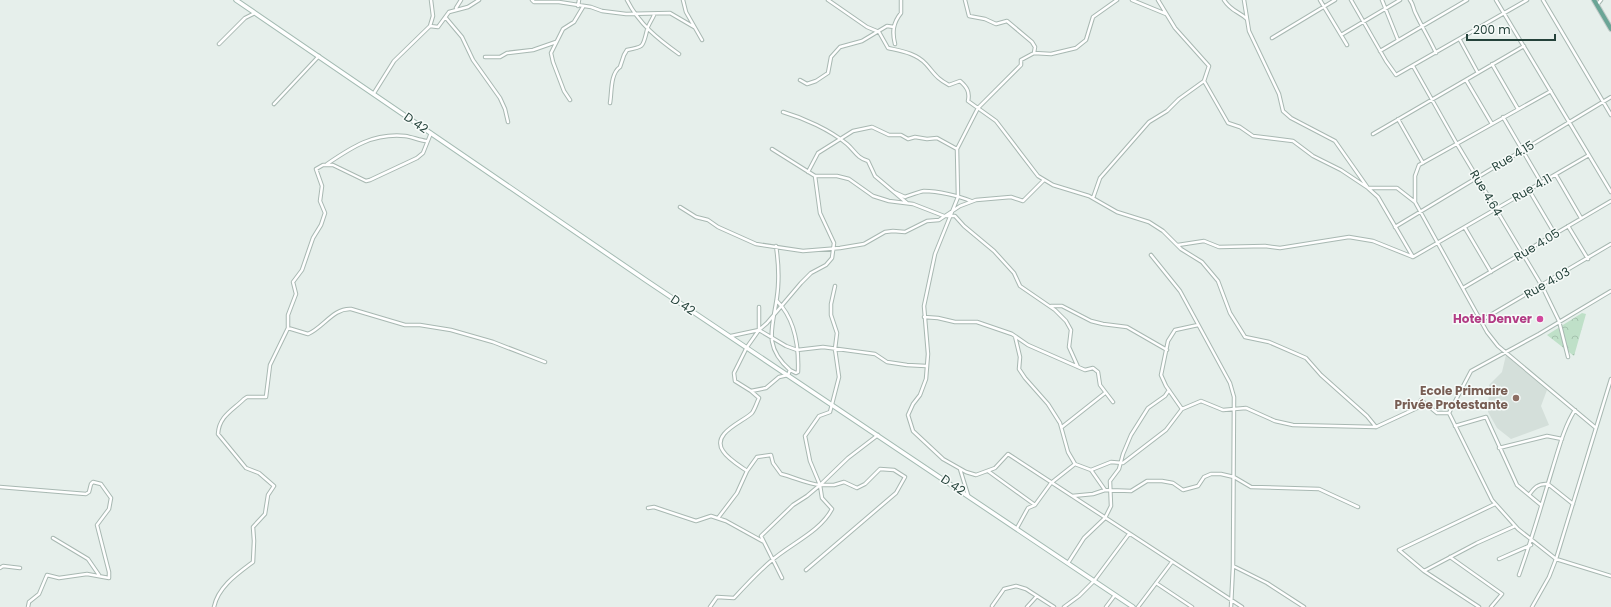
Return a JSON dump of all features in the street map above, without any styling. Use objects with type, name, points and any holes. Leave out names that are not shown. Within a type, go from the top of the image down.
[{"type":"main road","points":[[1594,0],[1611,29]]},
{"type":"street","name":"D 42","points":[[236,0],[647,281],[1133,607]]},
{"type":"street","points":[[374,93],[394,61],[430,26],[433,16],[431,0]]},
{"type":"street","points":[[456,8],[461,0]]},
{"type":"street","points":[[430,26],[438,27],[449,12],[456,8],[468,7],[479,0]]},
{"type":"street","points":[[532,0],[534,2],[559,2],[583,7],[591,7],[602,12],[637,15],[670,13],[694,27]]},
{"type":"street","points":[[578,6],[579,0]]},
{"type":"street","points":[[627,0],[647,28],[660,41],[679,54]]},
{"type":"street","points":[[683,0],[682,4],[702,40]]},
{"type":"street","points":[[828,0],[867,27],[879,32],[888,48],[904,51],[916,57],[925,63],[938,79],[949,85],[960,82],[968,90],[968,101],[999,124],[1038,176],[1053,186],[1093,198],[1117,212],[1149,222],[1173,239],[1178,245],[1202,262],[1218,281],[1230,313],[1245,337],[1269,342],[1306,358],[1321,375],[1367,416],[1376,427]]},
{"type":"street","points":[[895,44],[892,33],[896,20],[901,14],[901,0]]},
{"type":"street","points":[[965,0],[969,16],[985,18],[996,24],[1007,21],[1032,42],[1035,47],[1034,54]]},
{"type":"street","points":[[1117,0],[1093,17],[1086,40],[1076,48],[1051,54],[1034,54],[1021,60],[1021,65],[1010,78],[978,108],[957,149],[958,197],[935,254],[926,291],[924,317],[928,354],[926,379],[920,395],[913,404],[908,415],[909,423],[913,431],[943,459],[960,469],[976,475],[995,468],[1008,454],[1242,607]]},
{"type":"street","points":[[1132,0],[1167,14]]},
{"type":"street","points":[[1093,198],[1100,178],[1149,122],[1167,112],[1179,99],[1204,81],[1209,66],[1175,28],[1158,0]]},
{"type":"street","points":[[1224,0],[1229,8],[1247,19]]},
{"type":"street","points":[[1244,0],[1249,31],[1279,94],[1283,111],[1291,118],[1335,141],[1368,188]]},
{"type":"street","points":[[1320,0],[1347,45]]},
{"type":"street","points":[[1272,38],[1335,0]]},
{"type":"street","points":[[1351,0],[1380,51],[1396,75],[1528,0]]},
{"type":"street","points":[[1382,0],[1398,40]]},
{"type":"street","points":[[1341,35],[1400,0]]},
{"type":"street","points":[[1410,0],[1415,7],[1415,12],[1436,53]]},
{"type":"street","points":[[1380,51],[1467,0]]},
{"type":"street","points":[[1496,0],[1611,192]]},
{"type":"street","points":[[1543,0],[1611,115]]},
{"type":"street","points":[[1597,5],[1601,0]]},
{"type":"street","points":[[570,100],[564,91],[551,57],[552,49],[563,29],[574,22],[583,7]]},
{"type":"street","points":[[219,44],[245,18],[255,13]]},
{"type":"street","points":[[610,103],[612,80],[616,70],[620,67],[624,54],[627,50],[635,50],[642,46],[645,40],[647,28],[654,15]]},
{"type":"street","points":[[446,18],[462,37],[473,60],[500,98],[505,108],[508,122]]},
{"type":"street","points":[[800,80],[807,84],[824,76],[830,68],[831,57],[840,47],[862,41],[887,26],[894,27]]},
{"type":"street","points":[[1460,40],[1478,73]]},
{"type":"street","points":[[485,57],[500,57],[507,53],[533,50],[556,42]]},
{"type":"street","points":[[1373,134],[1524,46]]},
{"type":"street","points":[[274,104],[320,56]]},
{"type":"street","points":[[1492,64],[1518,109]]},
{"type":"street","name":"Rue 4.64","points":[[1413,66],[1457,144],[1542,286],[1559,321],[1568,357]]},
{"type":"street","points":[[1466,80],[1492,124]]},
{"type":"street","points":[[1204,81],[1228,122],[1240,127],[1253,136],[1292,141],[1313,156],[1341,170],[1378,196],[1413,257]]},
{"type":"street","points":[[1415,202],[1415,176],[1419,165],[1551,91]]},
{"type":"street","name":"Rue 4.15","points":[[1395,228],[1611,97]]},
{"type":"street","points":[[783,112],[796,116],[808,123],[820,126],[839,139],[860,159],[868,161],[875,176],[907,203]]},
{"type":"street","points":[[1503,117],[1541,182]]},
{"type":"street","points":[[1398,119],[1423,163]]},
{"type":"street","points":[[808,172],[818,153],[853,131],[872,127],[889,135],[901,135],[908,139],[915,137],[927,140],[937,138],[957,149]]},
{"type":"street","points":[[327,164],[340,168],[347,173],[366,181],[408,164],[417,158],[423,153],[430,133]]},
{"type":"street","points":[[214,607],[216,599],[224,587],[253,562],[253,527],[265,514],[268,495],[274,486],[259,473],[246,468],[218,434],[219,427],[227,412],[247,397],[266,397],[270,365],[288,328],[288,315],[296,294],[293,282],[302,270],[313,238],[321,225],[325,213],[320,201],[322,186],[320,178],[315,170],[351,148],[377,137],[404,136],[426,141]]},
{"type":"street","points":[[772,149],[815,176],[837,176],[850,179],[873,196],[889,201],[907,203],[944,216],[955,216],[964,226],[994,251],[1014,273],[1020,286],[1050,306],[1066,321],[1071,330],[1069,347],[1078,366]]},
{"type":"street","name":"Rue 4.11","points":[[1413,257],[1589,155]]},
{"type":"street","points":[[1556,174],[1581,218]]},
{"type":"street","points":[[747,471],[723,451],[721,443],[722,437],[741,419],[752,412],[759,398],[736,381],[734,373],[747,347],[759,330],[812,273],[826,265],[832,258],[832,238],[820,212],[815,176]]},
{"type":"street","points":[[680,207],[696,217],[708,220],[718,227],[762,245],[803,251],[833,250],[864,244],[885,232],[905,232],[927,221],[939,220],[954,210],[972,202],[1011,197],[1023,201],[1044,180]]},
{"type":"street","points":[[1368,188],[1397,188],[1415,202],[1437,244],[1482,320],[1487,332],[1505,352],[1596,428]]},
{"type":"street","points":[[1529,190],[1555,234]]},
{"type":"street","points":[[892,191],[905,197],[923,191],[962,197],[972,202]]},
{"type":"street","name":"Rue 4.05","points":[[1463,288],[1611,200]]},
{"type":"street","points":[[1568,226],[1588,259]]},
{"type":"street","points":[[1465,228],[1491,272]]},
{"type":"street","points":[[1178,245],[1204,241],[1219,248],[1265,246],[1280,248],[1349,237],[1373,241],[1413,257]]},
{"type":"street","name":"Rue 4.03","points":[[1482,320],[1588,259],[1611,244]]},
{"type":"street","points":[[776,246],[778,287],[776,300],[774,313],[771,337],[779,360],[790,370],[796,373],[798,372],[797,350],[793,328],[781,305],[776,300]]},
{"type":"street","points":[[1151,255],[1177,287],[1230,383],[1234,397],[1236,409],[1231,607]]},
{"type":"street","points":[[710,607],[717,597],[734,598],[772,560],[802,538],[828,516],[832,508],[822,498],[820,485],[810,461],[805,436],[819,416],[830,412],[839,378],[835,349],[837,333],[831,315],[835,286]]},
{"type":"street","points":[[1449,412],[1471,371],[1539,334],[1611,291]]},
{"type":"street","points":[[1050,306],[1062,306],[1097,323],[1127,327],[1167,350]]},
{"type":"street","points":[[759,307],[759,330]]},
{"type":"street","points":[[288,328],[308,334],[326,322],[337,311],[343,308],[351,309],[405,325],[420,325],[451,330],[493,342],[545,362]]},
{"type":"street","points":[[924,317],[938,318],[955,322],[977,322],[1015,336],[1028,345],[1085,370],[1093,368],[1098,372],[1100,385],[1113,402]]},
{"type":"street","points":[[1182,409],[1161,375],[1168,341],[1176,330],[1198,325]]},
{"type":"street","points":[[731,336],[759,330],[797,350],[823,347],[875,354],[887,362],[926,366]]},
{"type":"street","points":[[1015,336],[1020,357],[1019,369],[1048,404],[1062,427],[1068,452],[1075,464],[1091,470],[1105,490]]},
{"type":"street","points":[[751,391],[766,388],[779,377],[788,375],[790,370]]},
{"type":"street","points":[[1532,607],[1549,577],[1556,559],[1611,379]]},
{"type":"street","points":[[1068,563],[1084,538],[1105,518],[1106,512],[1111,506],[1110,481],[1119,469],[1131,435],[1148,408],[1165,396],[1169,390]]},
{"type":"street","points":[[1062,427],[1105,393]]},
{"type":"street","points":[[1091,470],[1111,462],[1123,463],[1166,430],[1182,409],[1201,401],[1223,410],[1246,408],[1275,421],[1293,425],[1376,427],[1418,408],[1421,400],[1437,413],[1449,412]]},
{"type":"street","points":[[1520,575],[1562,439],[1575,410]]},
{"type":"street","points":[[1449,412],[1496,504],[1515,526],[1556,559],[1611,576]]},
{"type":"street","points":[[1455,426],[1486,417],[1517,485],[1541,505]]},
{"type":"street","points":[[782,578],[761,536],[794,505],[820,485],[848,458],[878,435]]},
{"type":"street","points":[[1499,448],[1547,436],[1562,439]]},
{"type":"street","points":[[718,518],[737,493],[747,471],[757,458],[771,455],[773,463],[781,474],[798,478],[812,484],[820,485],[844,482],[857,488],[865,484],[880,469],[894,470],[905,477],[896,493],[806,570]]},
{"type":"street","points":[[1017,528],[1028,508],[1035,505],[1051,483],[1075,464]]},
{"type":"street","points":[[960,469],[968,496]]},
{"type":"street","points":[[988,471],[1035,505]]},
{"type":"street","points":[[1072,496],[1094,494],[1105,490],[1131,491],[1147,481],[1172,483],[1183,490],[1198,486],[1204,477],[1211,474],[1234,477],[1251,487],[1319,489],[1358,507]]},
{"type":"street","points":[[0,487],[86,494],[89,492],[93,482],[101,484],[112,498],[110,508],[97,525],[110,572],[109,578],[106,579],[100,576],[87,574],[59,578],[47,575],[39,594],[29,602],[28,607]]},
{"type":"street","points":[[1548,484],[1573,504]]},
{"type":"street","points":[[1529,495],[1535,487],[1548,484]]},
{"type":"street","points":[[1479,607],[1424,571],[1399,550],[1496,504]]},
{"type":"street","points":[[648,508],[654,507],[696,520],[711,516],[718,518],[764,542]]},
{"type":"street","points":[[1424,571],[1515,526]]},
{"type":"street","points":[[1064,607],[1079,596],[1094,580],[1129,534]]},
{"type":"street","points":[[53,538],[88,559],[100,576]]},
{"type":"street","points":[[1499,559],[1530,544]]},
{"type":"street","points":[[1450,557],[1502,594],[1491,607]]},
{"type":"street","points":[[1138,607],[1172,562]]},
{"type":"street","points":[[0,568],[3,566],[20,568]]},
{"type":"street","points":[[1233,566],[1267,583],[1304,607]]},
{"type":"street","points":[[1156,583],[1192,607]]},
{"type":"street","points":[[992,606],[1004,589],[1016,586],[1037,596],[1054,607]]},
{"type":"street","points":[[1106,607],[1115,595]]},
{"type":"street","points":[[1028,607],[1037,596]]},
{"type":"shaded area","name":"Ecole Primaire Privée Protestante","points":[[1506,355],[1547,390],[1541,406],[1549,425],[1511,439],[1497,428],[1488,412],[1489,385],[1502,372]]},
{"type":"green space","points":[[1582,313],[1586,314],[1574,356],[1547,335]]},
{"type":"place","name":"Hotel Denver","points":[[1540,319]]},
{"type":"place","name":"Ecole Primaire Privée Protestante","points":[[1516,398]]}]
